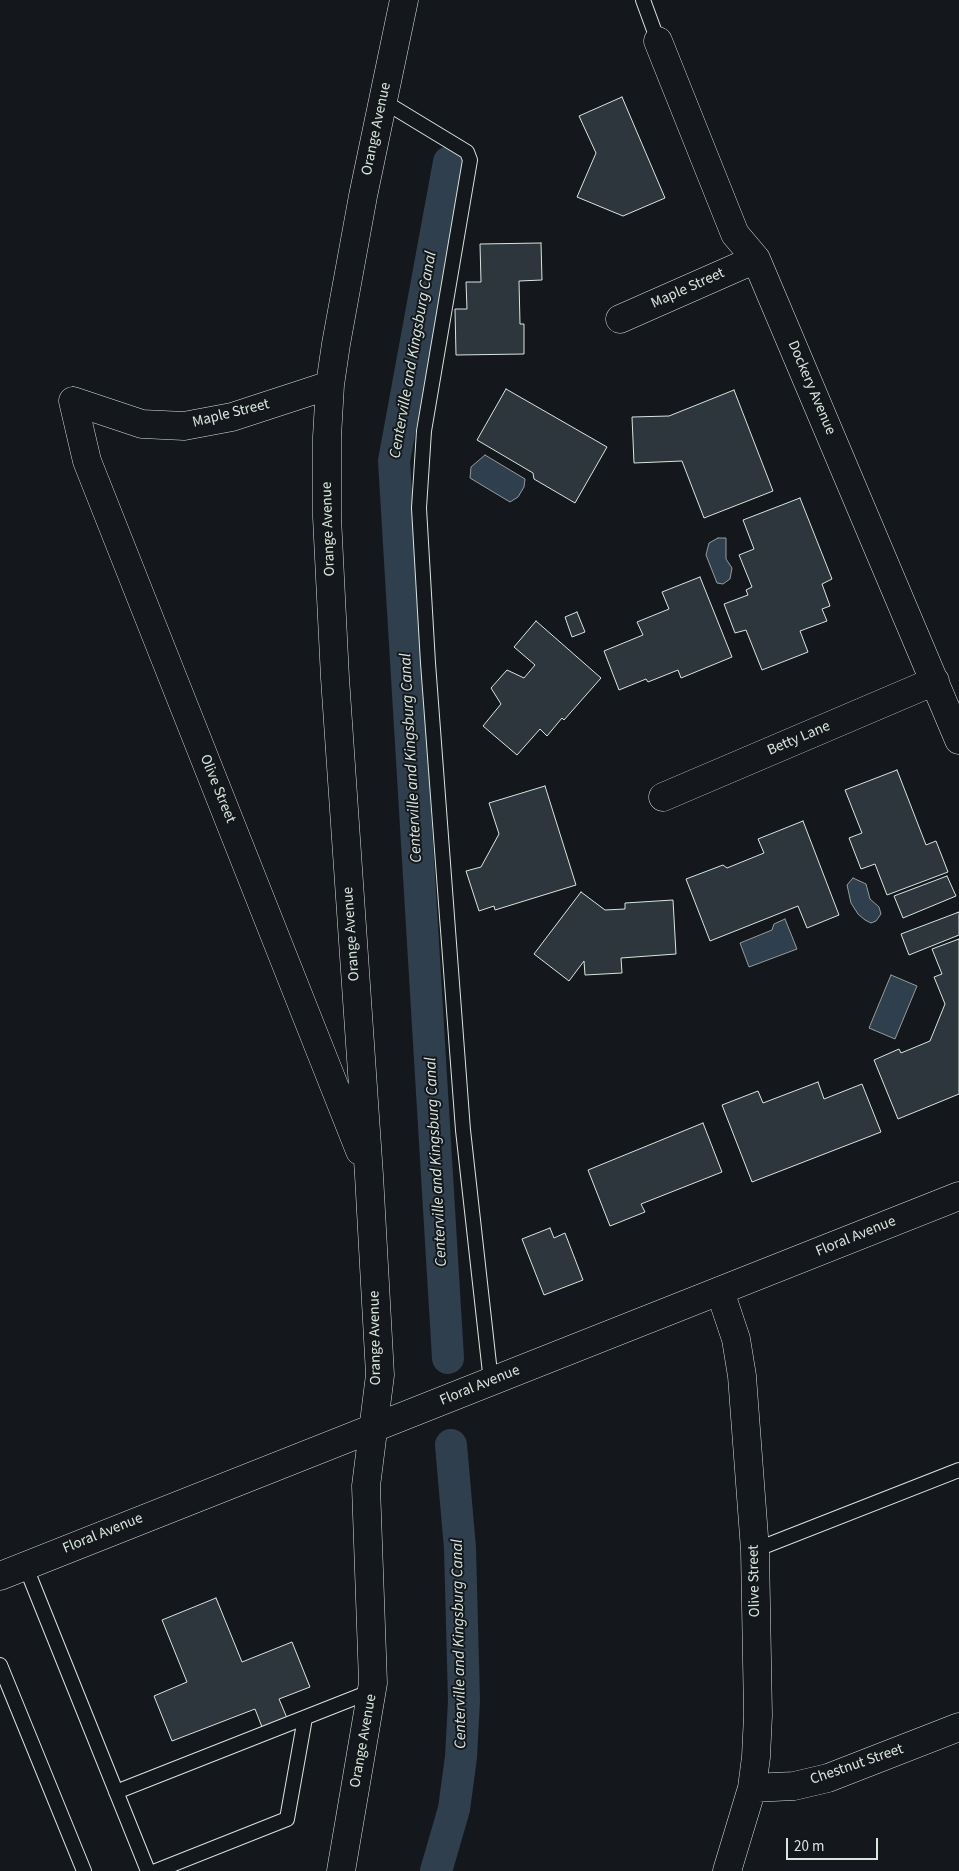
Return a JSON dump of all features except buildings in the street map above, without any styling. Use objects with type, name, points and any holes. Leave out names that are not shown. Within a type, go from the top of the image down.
[{"type":"street","name":"Orange Avenue","points":[[342,1871],[372,1691],[366,1486],[380,1374],[369,1175],[334,668],[327,517],[327,437],[330,385],[363,196],[404,0]]},
{"type":"street","name":"Dockery Avenue","points":[[658,41],[735,234],[756,258],[959,740]]},
{"type":"street","name":"Maple Street","points":[[620,319],[756,258]]},
{"type":"street","name":"Maple Street","points":[[74,401],[142,424],[184,426],[232,417],[330,385]]},
{"type":"street","name":"Olive Street","points":[[74,401],[87,461],[369,1175]]},
{"type":"street","name":"Betty Lane","points":[[663,797],[935,681]]},
{"type":"street","name":"Floral Avenue","points":[[0,1576],[959,1196]]},
{"type":"street","name":"Olive Street","points":[[720,1291],[736,1339],[742,1376],[755,1550],[758,1715],[752,1788],[726,1871]]},
{"type":"street","name":"Chestnut Street","points":[[752,1788],[794,1786],[828,1778],[959,1727]]},
{"type":"lane","points":[[643,0],[658,41]]},
{"type":"lane","points":[[383,101],[467,152],[470,160],[424,431],[419,476],[419,517],[463,1130],[491,1382]]},
{"type":"lane","points":[[755,1550],[959,1470]]},
{"type":"lane","points":[[25,1565],[148,1871]]},
{"type":"lane","points":[[0,1665],[84,1871]]},
{"type":"lane","points":[[116,1792],[372,1691]]},
{"type":"lane","points":[[156,1871],[287,1819],[305,1718]]},
{"type":"water","points":[[485,455],[525,479],[524,487],[518,497],[510,502],[470,478],[471,467]]},
{"type":"water","points":[[718,538],[726,538],[726,559],[732,568],[730,579],[723,584],[717,583],[706,555],[709,543]]},
{"type":"water","points":[[853,878],[866,884],[870,899],[879,907],[881,914],[876,921],[871,923],[865,920],[858,914],[851,903],[847,885]]},
{"type":"water","points":[[785,919],[797,949],[749,967],[740,943],[772,930],[774,924]]},
{"type":"water","points":[[891,975],[917,986],[895,1039],[869,1028]]},
{"type":"waterway","name":"Centerville and Kingsburg Canal","points":[[448,1358],[394,461],[449,162]]},
{"type":"waterway","name":"Centerville and Kingsburg Canal","points":[[436,1871],[454,1809],[461,1757],[464,1701],[460,1548],[451,1445]]}]
